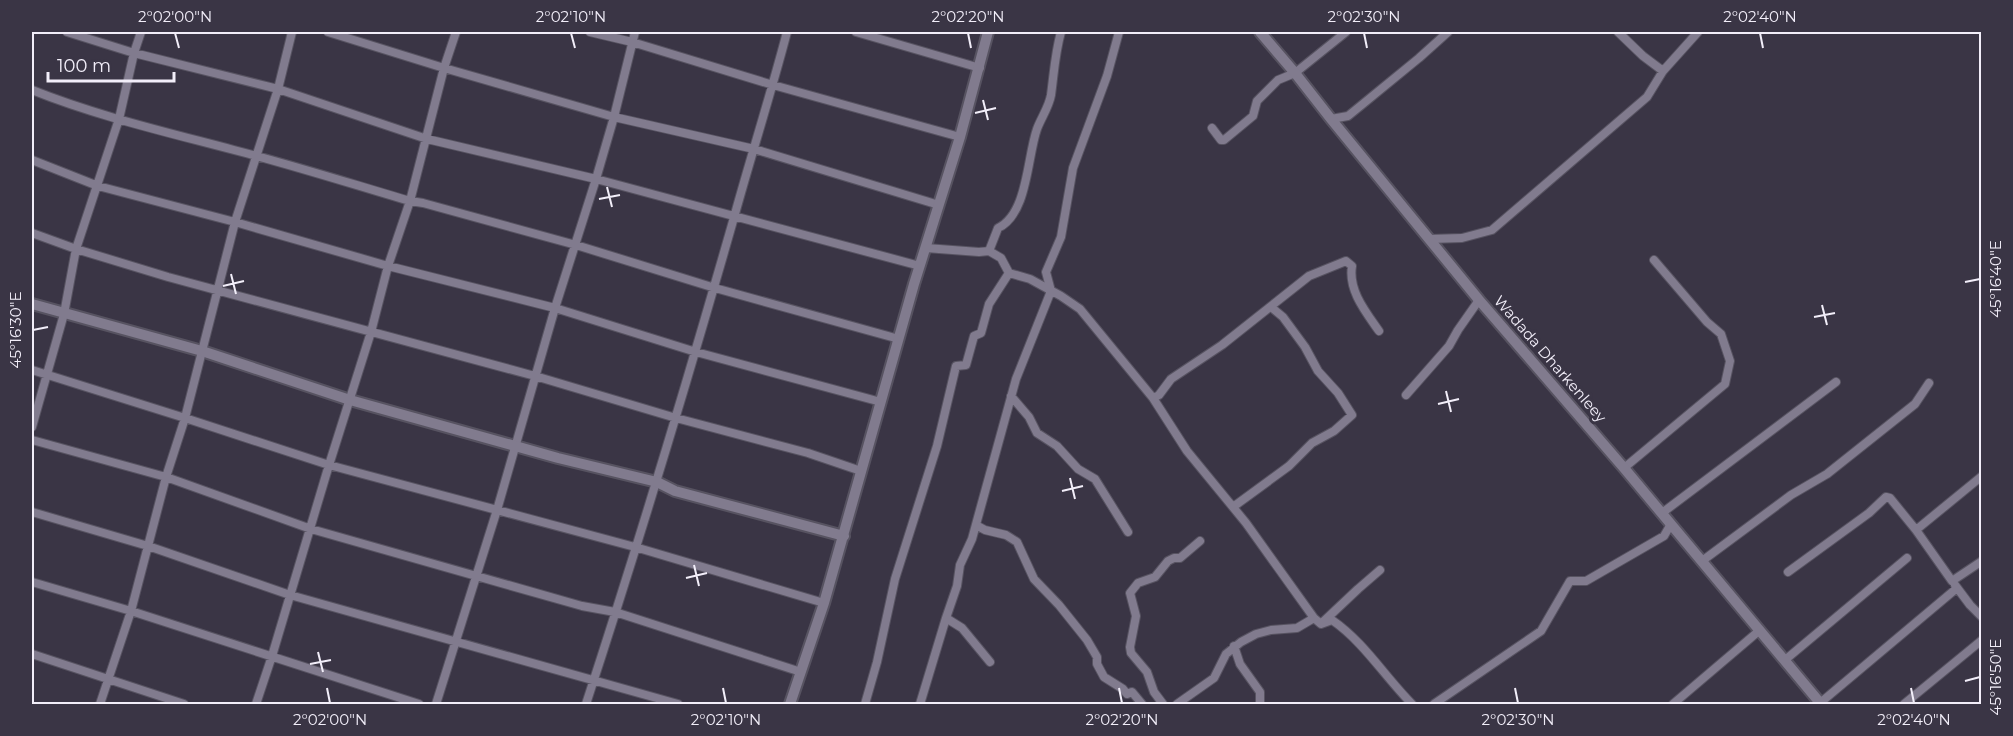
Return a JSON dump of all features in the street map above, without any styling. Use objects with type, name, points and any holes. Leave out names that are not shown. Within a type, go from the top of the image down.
[{"type":"street","points":[[67,32],[134,53],[278,89],[427,139],[596,179],[920,266]]},
{"type":"street","points":[[32,427],[45,374],[64,314],[76,249],[98,186],[141,32]]},
{"type":"street","points":[[100,705],[131,611],[166,477],[185,418],[235,222],[278,89],[292,32]]},
{"type":"street","points":[[328,32],[614,117],[754,149],[939,205]]},
{"type":"street","points":[[256,705],[328,465],[371,332],[388,266],[410,201],[444,68],[456,32]]},
{"type":"street","points":[[590,32],[632,42],[773,85],[960,137]]},
{"type":"street","points":[[436,705],[596,179],[635,32]]},
{"type":"street","points":[[586,705],[696,352],[787,32]]},
{"type":"street","points":[[856,32],[980,68]]},
{"type":"street","points":[[790,705],[844,536],[920,266],[980,68],[988,32]]},
{"type":"street","points":[[989,251],[998,228],[1008,224],[1018,206],[1037,128],[1051,98],[1055,72],[1054,55],[1061,32]]},
{"type":"street","points":[[920,705],[957,586],[960,565],[968,552],[1011,396],[1051,291],[1046,272],[1060,237],[1073,168],[1107,76],[1119,32]]},
{"type":"street","name":"Wadada Dharkenleey","points":[[1260,32],[1296,73],[1479,300],[1624,468],[1821,704]]},
{"type":"street","points":[[1212,128],[1221,140],[1224,140],[1253,116],[1257,101],[1278,80],[1296,73],[1346,32]]},
{"type":"street","points":[[1331,119],[1348,116],[1448,32]]},
{"type":"street","points":[[1618,32],[1663,71]]},
{"type":"street","points":[[1429,239],[1462,238],[1492,230],[1647,97],[1663,71],[1698,32]]},
{"type":"street","points":[[32,90],[55,100],[118,119],[576,245],[715,288],[899,339]]},
{"type":"street","points":[[32,160],[98,186],[388,266],[555,308],[696,352],[881,402]]},
{"type":"street","points":[[32,233],[76,249],[218,292],[536,376],[676,418],[808,453],[861,471]]},
{"type":"street","points":[[926,248],[989,251],[1001,258],[1009,273],[1030,279],[1080,309],[1153,398],[1187,451],[1233,507],[1314,618],[1321,624]]},
{"type":"street","points":[[1624,468],[1725,384],[1730,361],[1721,334],[1707,322],[1654,260]]},
{"type":"street","points":[[1153,398],[1159,395],[1171,379],[1222,345],[1309,276],[1346,261],[1352,266],[1350,278],[1357,298],[1378,331]]},
{"type":"street","points":[[865,705],[896,579],[936,446],[956,366],[966,365],[974,336],[981,333],[989,304],[1009,273]]},
{"type":"street","points":[[1406,395],[1442,355],[1479,300]]},
{"type":"street","points":[[32,304],[202,351],[350,400],[558,458],[657,482],[675,491],[844,536]]},
{"type":"street","points":[[1233,507],[1288,466],[1312,443],[1329,435],[1352,415],[1338,393],[1318,371],[1305,346],[1283,317],[1271,307]]},
{"type":"street","points":[[32,370],[328,465],[635,547],[824,603]]},
{"type":"street","points":[[1662,513],[1836,382]]},
{"type":"street","points":[[1702,561],[1791,495],[1827,474],[1915,404],[1929,383]]},
{"type":"street","points":[[1011,396],[1029,417],[1037,433],[1057,446],[1078,469],[1095,479],[1128,532]]},
{"type":"street","points":[[32,440],[166,477],[310,529],[582,606],[615,612],[801,672]]},
{"type":"street","points":[[1916,530],[1982,476]]},
{"type":"street","points":[[1788,572],[1869,513],[1886,497],[1890,498],[1916,530],[1970,606],[1982,616]]},
{"type":"street","points":[[32,512],[148,546],[290,595],[678,705]]},
{"type":"street","points":[[1434,705],[1541,631],[1570,581],[1586,581],[1664,536],[1671,524]]},
{"type":"street","points":[[975,525],[1006,535],[1017,542],[1034,579],[1087,640],[1097,657],[1097,664],[1104,677],[1127,694],[1135,693],[1142,705]]},
{"type":"street","points":[[1163,705],[1154,692],[1147,672],[1131,653],[1130,647],[1137,616],[1130,593],[1138,583],[1155,577],[1168,561],[1180,558],[1200,541]]},
{"type":"street","points":[[1785,660],[1906,558]]},
{"type":"street","points":[[1821,704],[1982,561]]},
{"type":"street","points":[[1321,624],[1380,570]]},
{"type":"street","points":[[32,582],[131,611],[420,705]]},
{"type":"street","points":[[946,618],[962,628],[990,662]]},
{"type":"street","points":[[1177,705],[1214,678],[1226,654],[1234,646],[1256,634],[1297,627],[1314,618]]},
{"type":"street","points":[[1321,624],[1332,620],[1344,628],[1412,705]]},
{"type":"street","points":[[1673,705],[1760,630]]},
{"type":"street","points":[[1904,705],[1982,640]]},
{"type":"street","points":[[1234,646],[1240,664],[1260,692],[1260,705]]},
{"type":"street","points":[[32,654],[183,705]]}]
